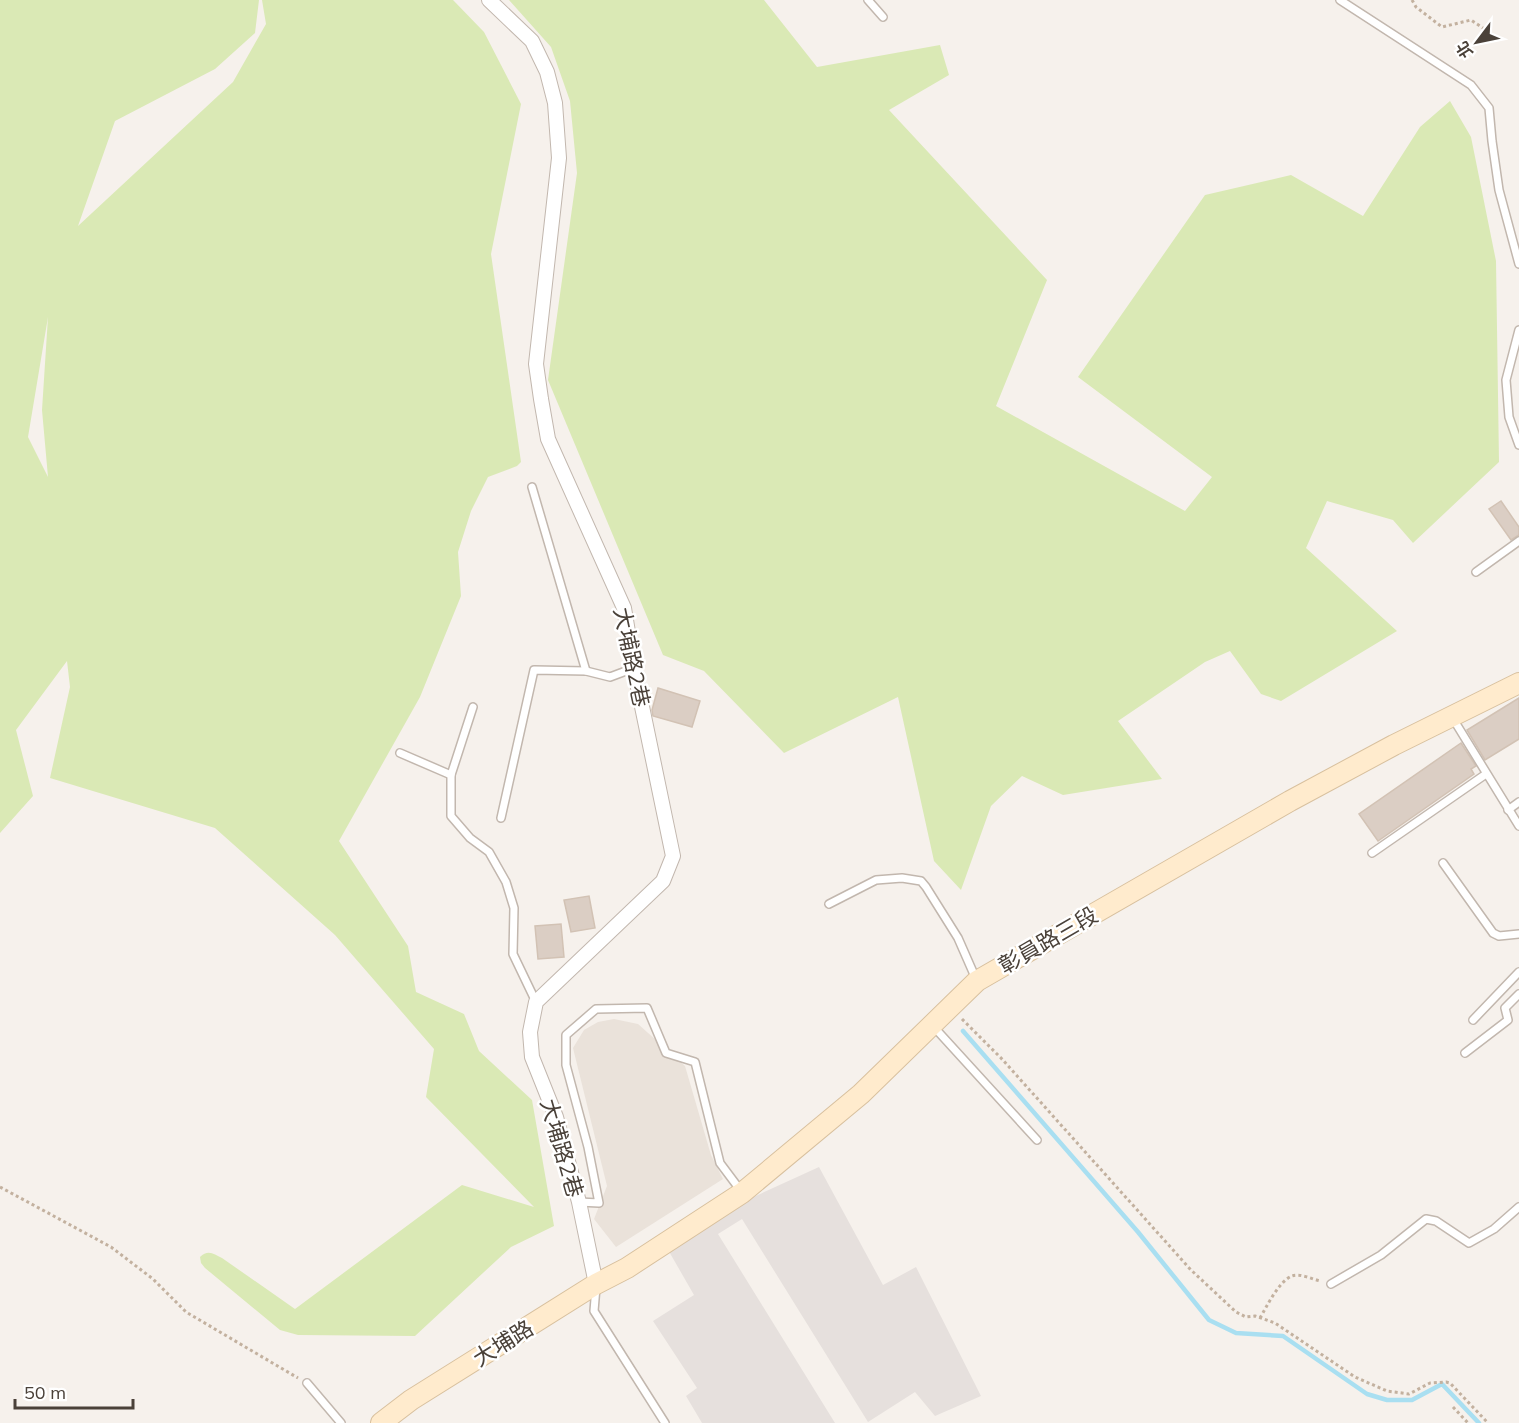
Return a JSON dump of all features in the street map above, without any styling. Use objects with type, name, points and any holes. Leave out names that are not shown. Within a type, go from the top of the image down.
[{"type":"main road","name":"彰員路三段","points":[[627,1268],[742,1193],[861,1094],[977,981],[1290,801],[1394,745],[1519,683]]},
{"type":"main road","name":"大埔路","points":[[381,1423],[411,1400],[597,1284],[627,1268]]},
{"type":"street","name":"大埔路2巷","points":[[489,0],[532,41],[547,72],[555,104],[559,158],[536,364],[539,387],[548,439],[624,608],[634,668],[673,856],[663,881],[536,1002],[530,1032],[532,1057],[556,1117],[579,1202],[597,1284]]},
{"type":"lane","points":[[868,0],[883,16]]},
{"type":"lane","points":[[1340,0],[1471,85],[1489,108],[1499,190],[1519,264]]},
{"type":"lane","points":[[1519,330],[1506,380],[1509,417],[1519,446]]},
{"type":"lane","points":[[532,487],[586,671]]},
{"type":"lane","points":[[1476,572],[1519,541]]},
{"type":"lane","points":[[501,818],[534,670],[586,671],[610,677],[634,668]]},
{"type":"lane","points":[[473,707],[451,775],[451,816],[470,838],[489,852],[506,882],[514,908],[513,954],[536,1002]]},
{"type":"lane","points":[[1452,717],[1519,826]]},
{"type":"lane","points":[[400,753],[451,775]]},
{"type":"lane","points":[[1372,853],[1486,774]]},
{"type":"lane","points":[[1508,810],[1519,802]]},
{"type":"lane","points":[[1443,863],[1493,933],[1499,936],[1519,933]]},
{"type":"lane","points":[[829,904],[876,880],[902,878],[921,882],[958,938],[977,981]]},
{"type":"lane","points":[[1473,1020],[1519,972]]},
{"type":"lane","points":[[1465,1053],[1509,1020],[1505,1008],[1519,994]]},
{"type":"lane","points":[[579,1202],[599,1203],[588,1147],[566,1065],[566,1035],[596,1009],[646,1008],[666,1053],[695,1062],[720,1163],[742,1193]]},
{"type":"lane","points":[[932,1025],[1037,1140]]},
{"type":"lane","points":[[1331,1284],[1381,1255],[1426,1219],[1436,1221],[1469,1243],[1494,1230],[1519,1207]]},
{"type":"lane","points":[[597,1284],[594,1311],[665,1423]]},
{"type":"lane","points":[[308,1383],[341,1423]]},
{"type":"path","points":[[1412,0],[1416,7],[1442,27],[1471,20],[1486,30]]},
{"type":"path","points":[[951,1006],[1001,1058],[1191,1270],[1236,1312],[1246,1317],[1255,1316],[1275,1323],[1355,1377],[1387,1391],[1409,1394],[1430,1383],[1450,1383],[1488,1423]]},
{"type":"path","points":[[0,1187],[111,1247],[153,1279],[186,1312],[308,1383]]},
{"type":"path","points":[[1260,1318],[1275,1291],[1291,1276],[1300,1275],[1331,1284]]},
{"type":"path","points":[[1453,1407],[1468,1423]]},
{"type":"shaded area","points":[[614,1019],[638,1024],[685,1066],[711,1155],[723,1179],[616,1247],[594,1219],[607,1186],[573,1048],[584,1030],[598,1022]]},
{"type":"shaded area","points":[[819,1167],[883,1285],[916,1267],[981,1396],[935,1416],[915,1392],[868,1422],[742,1219],[718,1234],[835,1423],[702,1423],[686,1396],[697,1388],[653,1321],[694,1295],[667,1248],[736,1205]]},
{"type":"green space","points":[[0,0],[259,0],[255,33],[215,69],[115,121],[78,226],[233,82],[266,24],[262,0],[453,0],[484,32],[521,104],[491,254],[521,462],[517,466],[488,477],[471,511],[458,552],[461,596],[420,697],[339,841],[408,946],[416,992],[464,1014],[479,1051],[532,1100],[554,1226],[511,1247],[415,1336],[298,1335],[280,1330],[205,1268],[200,1257],[208,1253],[222,1258],[295,1309],[462,1185],[534,1207],[426,1097],[434,1049],[335,935],[215,828],[50,778],[70,687],[67,661],[16,730],[33,796],[0,833]],"holes":[[[48,317],[42,410],[48,477],[28,437]]]},
{"type":"green space","points":[[509,0],[764,0],[817,67],[940,45],[949,75],[889,110],[1047,280],[996,406],[1185,511],[1212,477],[1078,377],[1205,195],[1291,175],[1363,216],[1420,127],[1450,101],[1471,137],[1496,261],[1499,462],[1413,543],[1393,520],[1327,501],[1306,548],[1397,631],[1281,701],[1261,694],[1230,651],[1205,662],[1118,721],[1162,779],[1063,795],[1022,776],[991,806],[961,890],[934,861],[898,697],[784,753],[704,671],[663,655],[548,380],[577,173],[570,101],[551,47]]},
{"type":"building","points":[[1501,501],[1519,527],[1519,535],[1511,540],[1489,509]]},
{"type":"building","points":[[658,688],[700,701],[692,727],[653,716],[652,710]]},
{"type":"building","points":[[1519,698],[1519,739],[1485,760],[1467,730]]},
{"type":"building","points":[[1461,743],[1476,766],[1471,769],[1474,774],[1378,841],[1359,814]]},
{"type":"building","points":[[589,896],[595,928],[571,932],[564,900]]},
{"type":"building","points":[[561,924],[564,957],[538,959],[535,926]]},
{"type":"waterway","points":[[963,1031],[1138,1232],[1209,1320],[1236,1333],[1283,1336],[1367,1394],[1387,1400],[1412,1400],[1442,1384],[1479,1423]]}]
